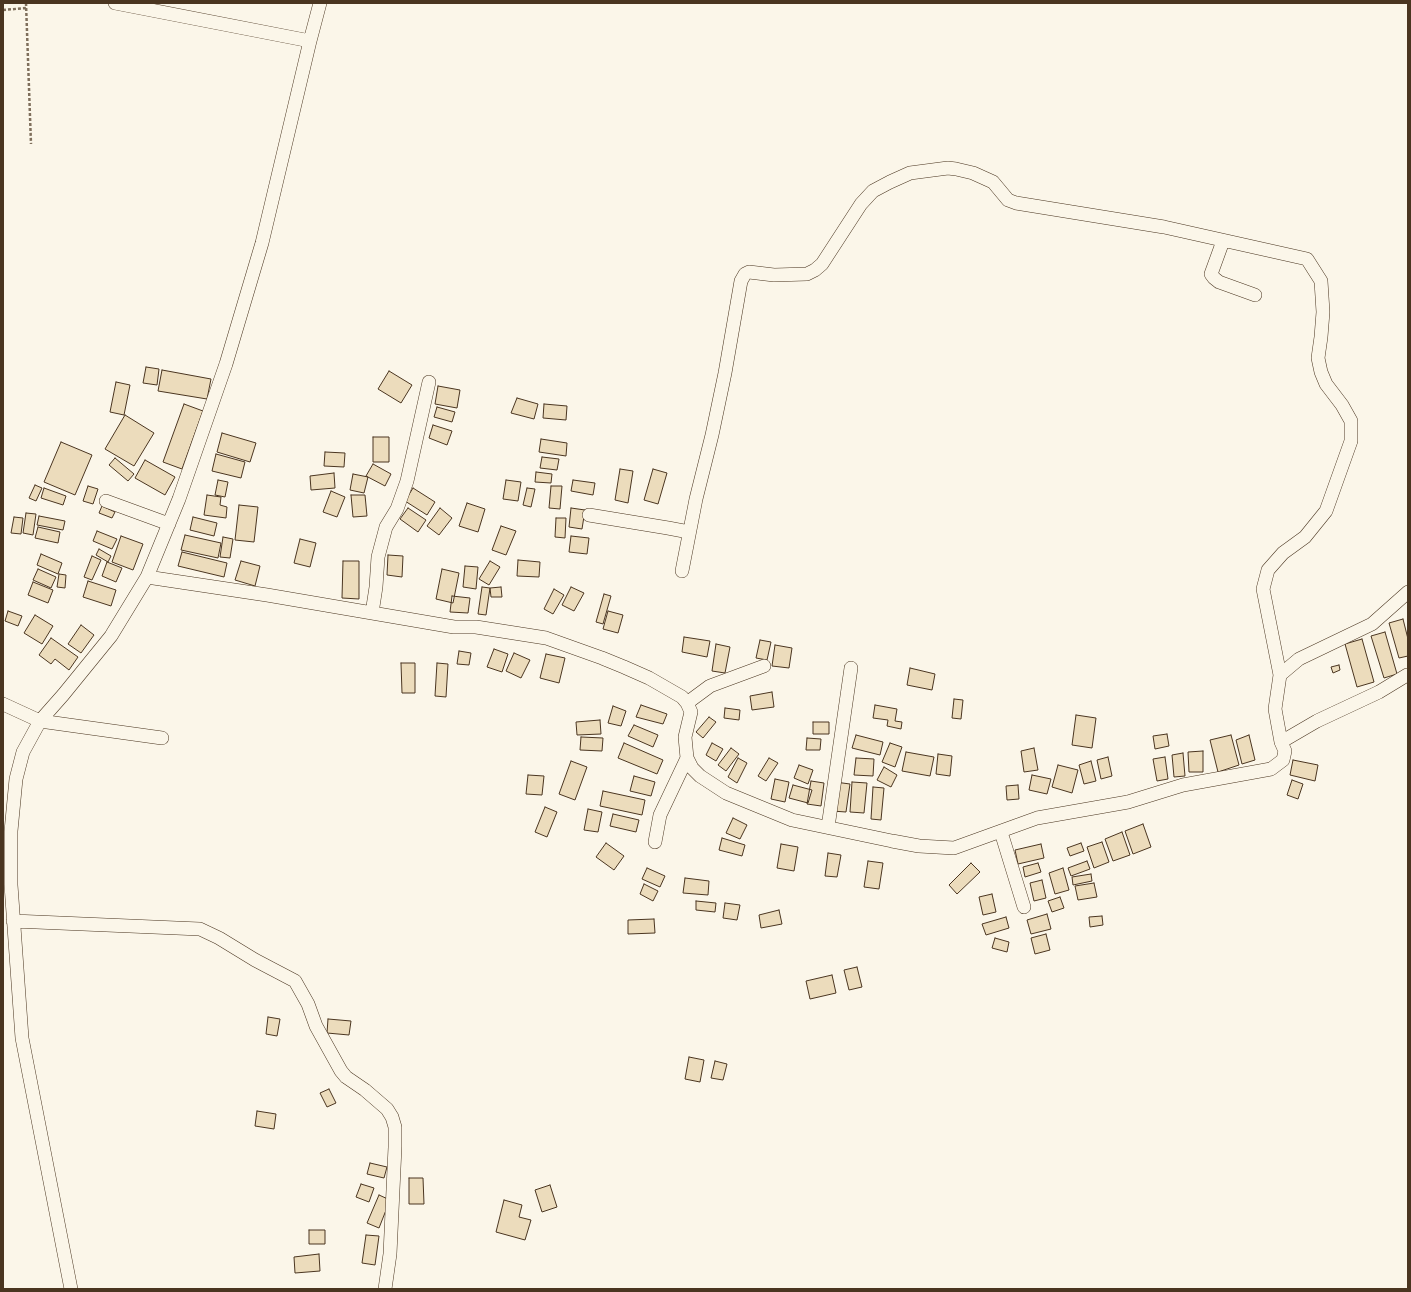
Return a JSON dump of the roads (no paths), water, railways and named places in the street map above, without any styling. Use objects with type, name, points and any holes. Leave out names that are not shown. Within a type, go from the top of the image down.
[{"type":"street","points":[[115,3],[310,41]]},
{"type":"street","points":[[71,1289],[22,1038],[11,885],[11,831],[16,779],[23,752],[40,721],[63,696],[111,636],[147,577],[169,524],[226,364],[249,289],[262,243],[320,3]]},
{"type":"street","points":[[147,577],[268,595],[454,627],[476,627],[546,638],[602,658],[649,678],[677,694],[687,703],[691,712],[686,737],[687,758],[692,768],[700,776],[726,793],[792,820],[919,846],[954,848],[1037,818],[1128,802],[1183,785],[1271,769],[1283,760],[1285,751],[1281,742],[1275,709],[1280,675],[1263,589],[1268,570],[1283,553],[1305,536],[1326,511],[1351,441],[1351,421],[1342,405],[1326,384],[1321,372],[1318,358],[1323,312],[1321,281],[1307,259],[1164,227],[1016,203],[1008,200],[993,182],[973,173],[961,170],[948,168],[910,173],[890,182],[873,191],[861,204],[822,264],[815,270],[807,274],[774,275],[749,272],[744,274],[741,281],[725,374],[682,571]]},
{"type":"street","points":[[1223,241],[1211,274],[1219,282],[1255,295]]},
{"type":"street","points":[[372,613],[376,587],[378,557],[386,527],[397,509],[407,481],[429,382]]},
{"type":"street","points":[[106,501],[169,524]]},
{"type":"street","points":[[589,515],[690,532]]},
{"type":"street","points":[[1280,675],[1299,659],[1372,624],[1408,592]]},
{"type":"street","points":[[687,703],[710,686],[764,666]]},
{"type":"street","points":[[828,827],[851,668]]},
{"type":"street","points":[[1281,742],[1317,721],[1379,692],[1407,675]]},
{"type":"street","points":[[3,704],[40,721],[162,738]]},
{"type":"street","points":[[655,842],[660,815],[687,758]]},
{"type":"street","points":[[1001,832],[1024,906]]},
{"type":"street","points":[[13,921],[200,929],[219,938],[255,960],[295,981],[308,1004],[316,1026],[341,1071],[346,1077],[365,1090],[387,1109],[392,1117],[395,1127],[390,1254],[385,1289]]}]
